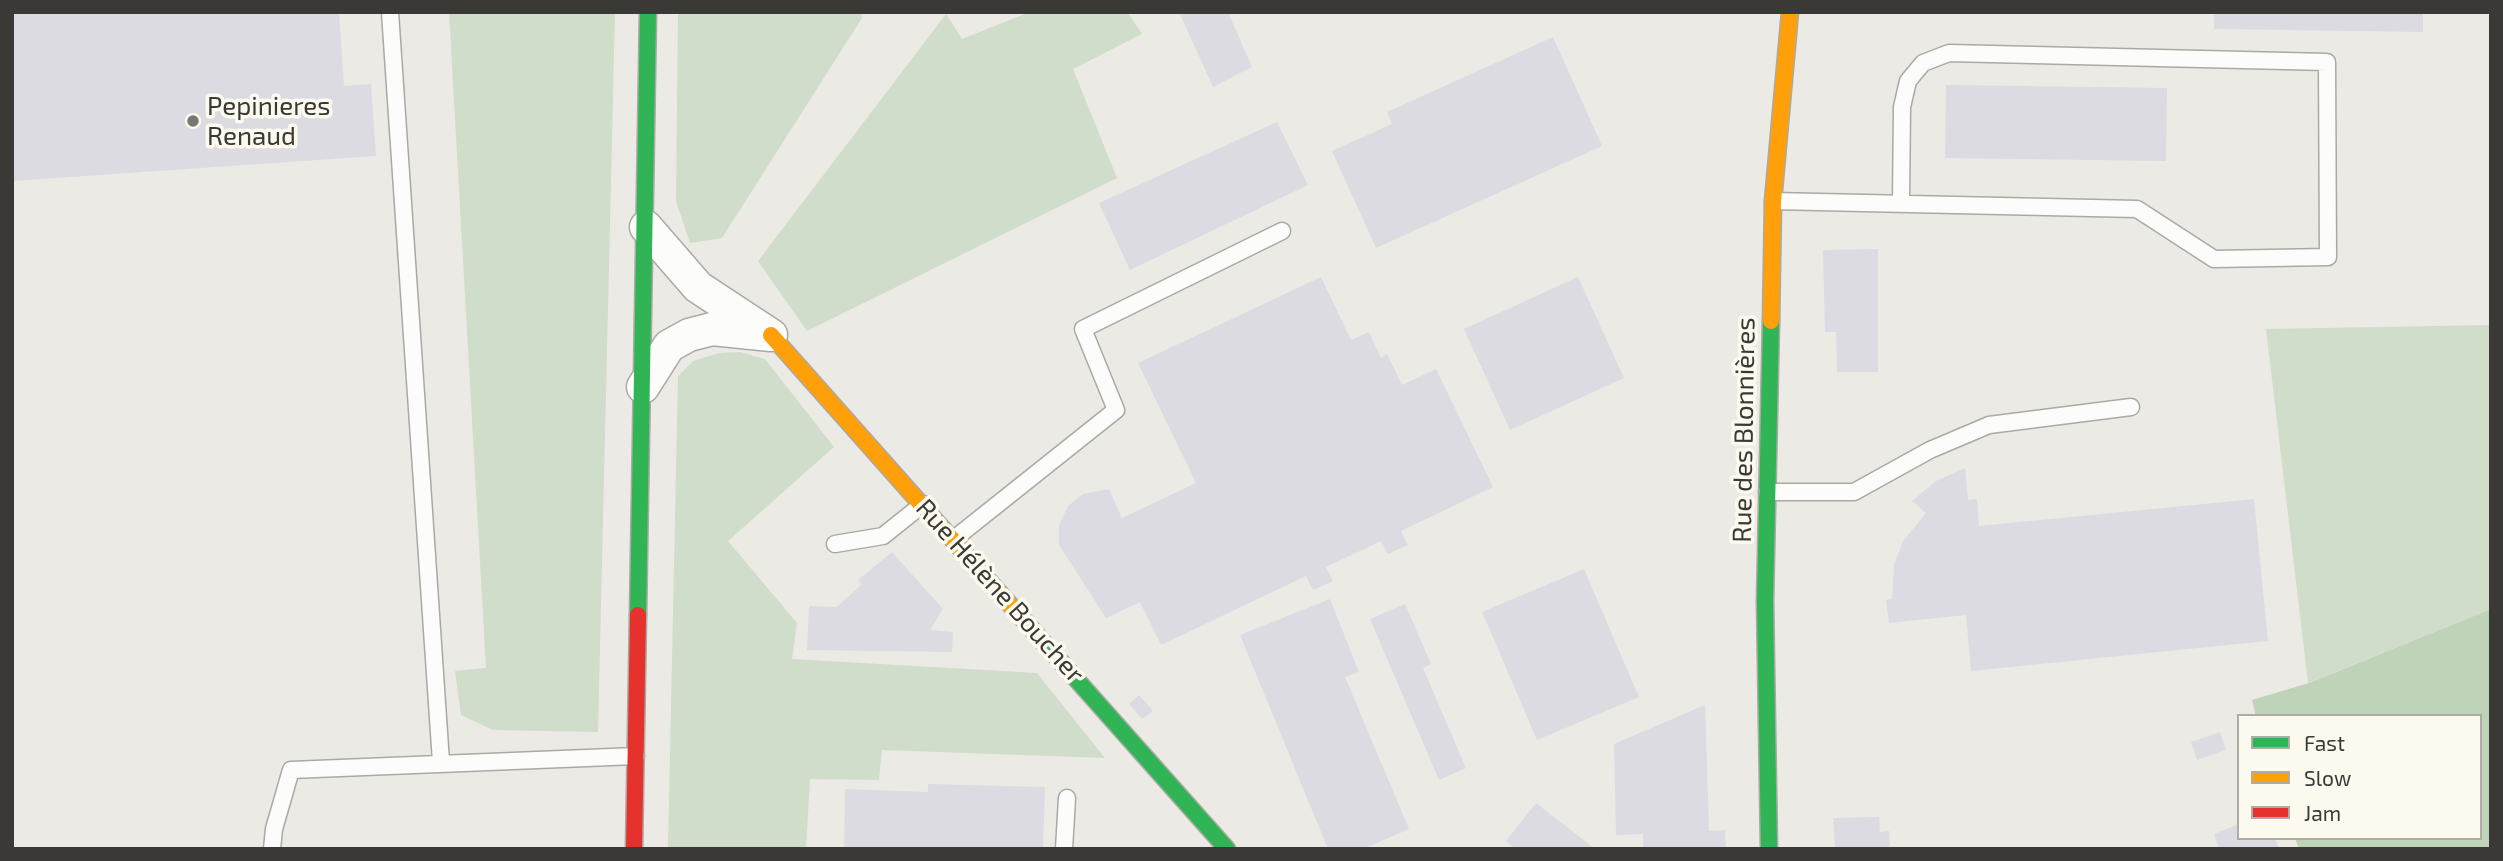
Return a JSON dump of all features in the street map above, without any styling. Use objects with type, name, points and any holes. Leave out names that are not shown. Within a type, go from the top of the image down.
[{"type":"street","points":[[634,849],[648,12]]},
{"type":"street","name":"Rue des Blonnières","points":[[1769,849],[1765,601],[1773,201],[1790,12]]},
{"type":"street","name":"Rue Hélène Boucher","points":[[646,227],[698,287],[771,335],[1227,849]]},
{"type":"street","points":[[643,387],[669,346],[689,335],[712,329],[771,335]]},
{"type":"lane","points":[[390,12],[442,762]]},
{"type":"lane","points":[[1773,201],[1901,204],[2137,209],[2214,259],[2328,257],[2327,62],[1949,53],[1923,63],[1908,81],[1902,107],[1901,204]]},
{"type":"lane","points":[[954,539],[1116,410],[1083,329],[1282,231]]},
{"type":"lane","points":[[1767,492],[1854,492],[1930,450],[1989,425],[2131,407]]},
{"type":"lane","points":[[835,544],[883,536],[923,504]]},
{"type":"lane","points":[[272,849],[274,829],[291,770],[636,756]]},
{"type":"lane","points":[[1064,849],[1067,797]]},
{"type":"green space","points":[[449,12],[615,12],[598,732],[493,730],[461,715],[455,671],[486,668]]},
{"type":"green space","points":[[678,12],[860,12],[862,18],[722,238],[690,243],[676,201]]},
{"type":"green space","points":[[1030,12],[1127,12],[1142,34],[1073,69],[1117,178],[807,331],[758,261],[946,14],[962,39]]},
{"type":"green space","points":[[2491,325],[2491,609],[2308,683],[2266,329]]},
{"type":"green space","points":[[740,352],[765,359],[834,447],[728,541],[797,623],[792,659],[1037,673],[1105,758],[882,750],[879,780],[810,779],[806,849],[668,849],[678,376],[693,361],[719,353]]},
{"type":"green space","points":[[2491,609],[2491,849],[2299,849],[2296,840],[2482,840],[2482,714],[2256,714],[2252,700],[2309,683]]},
{"type":"building","name":"Pepinieres Renaud","points":[[12,12],[339,12],[344,86],[371,84],[376,156],[12,181]]},
{"type":"building","points":[[1179,12],[1228,12],[1252,67],[1213,87]]},
{"type":"building","points":[[2214,12],[2423,12],[2423,32],[2214,29]]},
{"type":"building","points":[[1553,37],[1602,146],[1376,248],[1332,151],[1392,124],[1387,112]]},
{"type":"building","points":[[1946,85],[2167,88],[2166,161],[1945,158]]},
{"type":"building","points":[[1277,122],[1308,185],[1130,270],[1099,203]]},
{"type":"building","points":[[1878,249],[1878,372],[1837,372],[1836,332],[1825,332],[1823,250]]},
{"type":"building","points":[[1321,277],[1351,340],[1369,332],[1381,358],[1387,354],[1402,385],[1436,369],[1493,487],[1401,531],[1408,545],[1388,554],[1381,541],[1326,567],[1333,581],[1313,590],[1306,576],[1161,645],[1140,602],[1106,618],[1059,545],[1059,525],[1068,506],[1083,494],[1109,489],[1122,518],[1196,483],[1138,363]]},
{"type":"building","points":[[1578,277],[1624,378],[1510,430],[1464,329]]},
{"type":"building","points":[[1965,468],[1968,500],[1977,499],[1979,526],[2254,499],[2268,641],[1971,671],[1966,615],[1889,623],[1886,600],[1892,599],[1894,565],[1903,541],[1926,513],[1912,501],[1936,481]]},
{"type":"building","points":[[892,552],[943,609],[930,630],[953,632],[952,652],[807,650],[809,606],[837,607],[862,584],[858,580]]},
{"type":"building","points":[[1584,569],[1639,697],[1537,740],[1482,612]]},
{"type":"building","points":[[1330,599],[1359,672],[1345,677],[1409,829],[1363,849],[1328,849],[1240,635]]},
{"type":"building","points":[[1405,604],[1431,664],[1423,668],[1466,768],[1439,780],[1370,619]]},
{"type":"building","points":[[1139,695],[1153,711],[1142,719],[1129,704]]},
{"type":"building","points":[[1705,705],[1709,831],[1725,830],[1726,849],[1643,849],[1643,834],[1616,835],[1614,744]]},
{"type":"building","points":[[2220,732],[2226,750],[2197,760],[2191,742]]},
{"type":"building","points":[[928,784],[1045,787],[1043,849],[844,849],[845,789],[928,792]]},
{"type":"building","points":[[1536,803],[1595,849],[1515,849],[1506,841]]},
{"type":"building","points":[[1879,817],[1880,832],[1889,831],[1890,849],[1835,849],[1833,818]]},
{"type":"building","points":[[2237,825],[2237,840],[2276,840],[2279,849],[2219,849],[2214,834]]},
{"type":"traffic: fast","points":[[638,615],[648,12]]},
{"type":"traffic: fast","points":[[1769,849],[1765,601],[1771,321]]},
{"type":"traffic: fast","points":[[1021,617],[1227,849]]},
{"type":"traffic: slow","points":[[1771,321],[1773,201],[1790,12]]},
{"type":"traffic: slow","points":[[771,335],[1021,617]]},
{"type":"traffic: jam","points":[[634,849],[638,615]]},
{"type":"place","name":"Pepinieres Renaud","points":[[193,121]]}]
